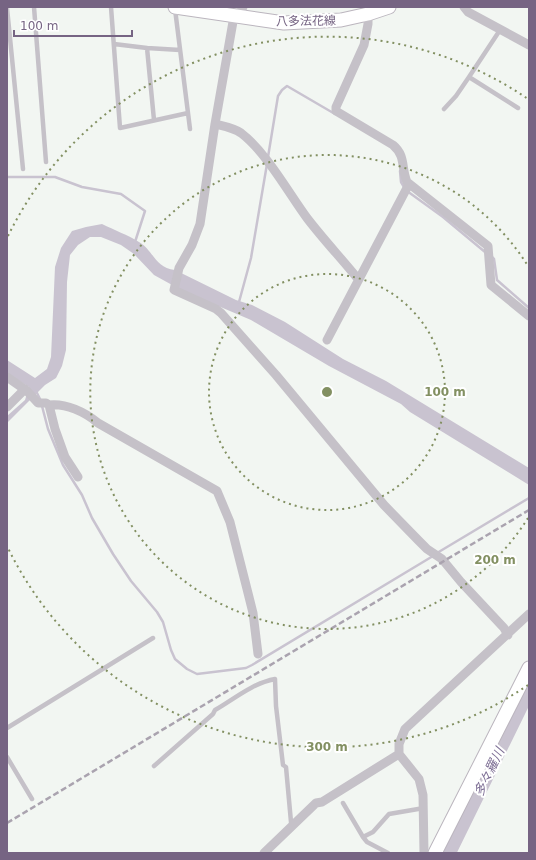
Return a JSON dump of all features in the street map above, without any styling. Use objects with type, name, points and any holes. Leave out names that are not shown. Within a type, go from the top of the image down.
[{"type":"main road","name":"八多法花線","points":[[175,7],[238,13],[284,24],[341,20],[368,10],[389,7]]},
{"type":"main road","points":[[433,853],[529,668]]},
{"type":"street","points":[[464,7],[468,12],[529,45]]},
{"type":"street","points":[[327,340],[407,187],[402,156],[399,150],[336,111],[336,107],[364,45],[368,24],[368,10]]},
{"type":"street","points":[[238,13],[215,124],[200,224],[192,245],[179,271],[174,290],[216,309],[221,313],[262,359],[384,505],[418,541],[436,554],[504,628],[508,635]]},
{"type":"street","points":[[215,124],[241,133],[254,147],[274,171],[323,239],[358,279]]},
{"type":"street","points":[[407,187],[488,246],[492,285],[529,316]]},
{"type":"street","points":[[7,377],[36,398],[67,406],[91,417],[98,423],[217,491],[230,522],[248,593],[254,620],[258,654]]},
{"type":"street","points":[[7,408],[36,398]]},
{"type":"street","points":[[36,398],[55,429],[65,456],[78,477]]},
{"type":"street","points":[[433,853],[419,778],[399,754],[399,744],[405,729],[529,614]]},
{"type":"street","points":[[264,853],[316,804],[322,802],[399,754]]},
{"type":"lane","points":[[34,7],[46,162]]},
{"type":"lane","points":[[111,7],[120,128],[188,113]]},
{"type":"lane","points":[[175,7],[190,129]]},
{"type":"lane","points":[[7,8],[23,169]]},
{"type":"lane","points":[[444,109],[456,96],[500,30]]},
{"type":"lane","points":[[114,44],[180,50]]},
{"type":"lane","points":[[147,48],[154,120]]},
{"type":"lane","points":[[469,77],[518,108]]},
{"type":"lane","points":[[7,728],[153,638]]},
{"type":"lane","points":[[154,766],[213,714],[215,710],[267,680],[275,679],[283,764],[286,767],[291,822],[293,827]]},
{"type":"lane","points":[[7,757],[32,799]]},
{"type":"lane","points":[[343,803],[362,837],[367,842],[388,853]]},
{"type":"lane","points":[[362,837],[373,832],[389,814],[408,812],[424,808]]},
{"type":"shaded area","points":[[102,224],[139,242],[159,263],[168,269],[175,270],[236,300],[252,305],[285,322],[343,359],[386,381],[529,468],[529,485],[410,412],[401,404],[329,366],[251,320],[183,291],[154,275],[134,254],[121,245],[101,237],[90,237],[78,245],[70,255],[67,282],[66,350],[62,366],[56,378],[45,385],[7,423],[7,416],[25,400],[29,387],[7,373],[7,360],[35,378],[47,369],[51,357],[55,267],[61,248],[72,231]]},
{"type":"waterway","points":[[268,157],[278,96],[287,86],[335,114]]},
{"type":"waterway","points":[[239,302],[251,258],[267,164]]},
{"type":"waterway","points":[[400,171],[401,182],[404,187]]},
{"type":"waterway","points":[[7,177],[55,177],[82,187],[121,194],[145,211],[135,242]]},
{"type":"waterway","points":[[407,191],[443,217],[485,252]]},
{"type":"waterway","points":[[491,256],[494,259],[497,280],[529,308]]},
{"type":"waterway","points":[[36,391],[41,401]]},
{"type":"waterway","points":[[42,406],[48,429],[63,465],[82,495],[92,518],[131,581],[157,612],[163,622],[175,659],[187,669],[197,674],[246,668],[433,556]]},
{"type":"waterway","points":[[437,553],[529,498]]},
{"type":"waterway","name":"多々羅川","points":[[449,853],[529,690]]},
{"type":"railway","points":[[7,823],[529,510]]}]
